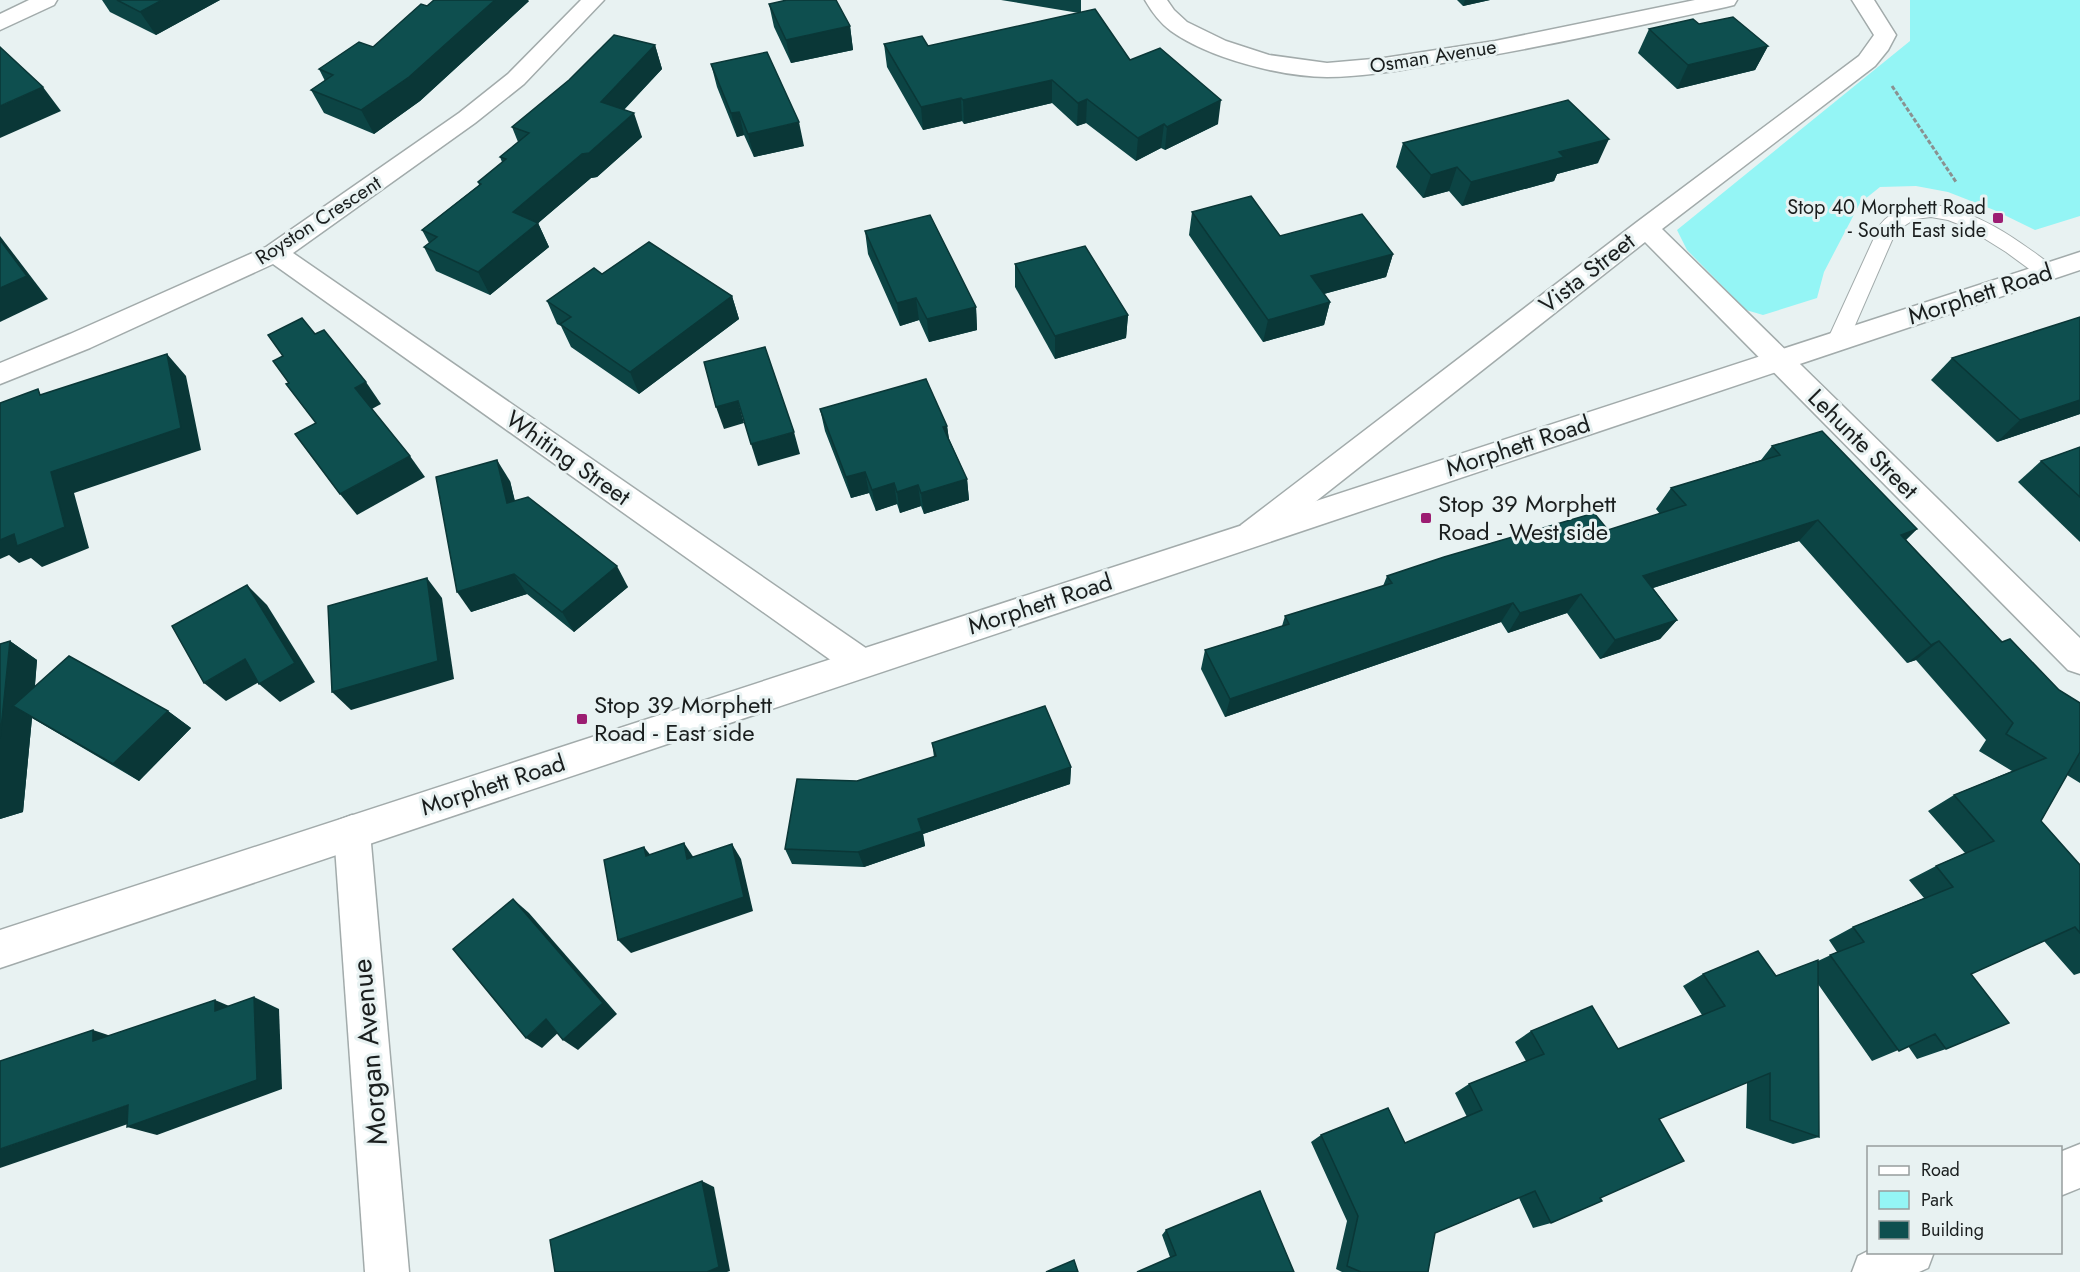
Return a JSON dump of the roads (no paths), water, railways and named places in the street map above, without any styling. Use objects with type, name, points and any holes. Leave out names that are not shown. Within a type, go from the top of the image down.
[{"type":"street","points":[[0,23],[46,0]]},
{"type":"street","name":"Royston Crescent","points":[[0,374],[90,337],[275,253],[370,188],[500,92],[516,79],[593,0]]},
{"type":"street","name":"Osman Avenue","points":[[1156,0],[1166,15],[1186,31],[1220,46],[1260,59],[1325,70],[1464,54],[1726,0]]},
{"type":"street","name":"Vista Street","points":[[1252,534],[1646,228],[1864,63],[1877,50],[1885,35],[1863,0]]},
{"type":"street","name":"Lehunte Street","points":[[1646,228],[2080,660]]},
{"type":"street","name":"Whiting Street","points":[[275,253],[861,663]]},
{"type":"street","name":"Morphett Road","points":[[0,949],[2080,261]]},
{"type":"street","name":"Morgan Avenue","points":[[352,832],[387,1272]]},
{"type":"street","points":[[2062,1174],[2080,1165]]},
{"type":"street","points":[[1874,1272],[1908,1254]]},
{"type":"lane","points":[[1839,341],[1890,224],[1914,211],[1952,213],[1992,232],[2047,272]]},
{"type":"place","name":"Stop 40 Morphett Road - South East side","points":[[1998,218]]},
{"type":"place","name":"Stop 39 Morphett Road - West side","points":[[1426,518]]},
{"type":"place","name":"Stop 39 Morphett Road - East side","points":[[582,719]]}]
